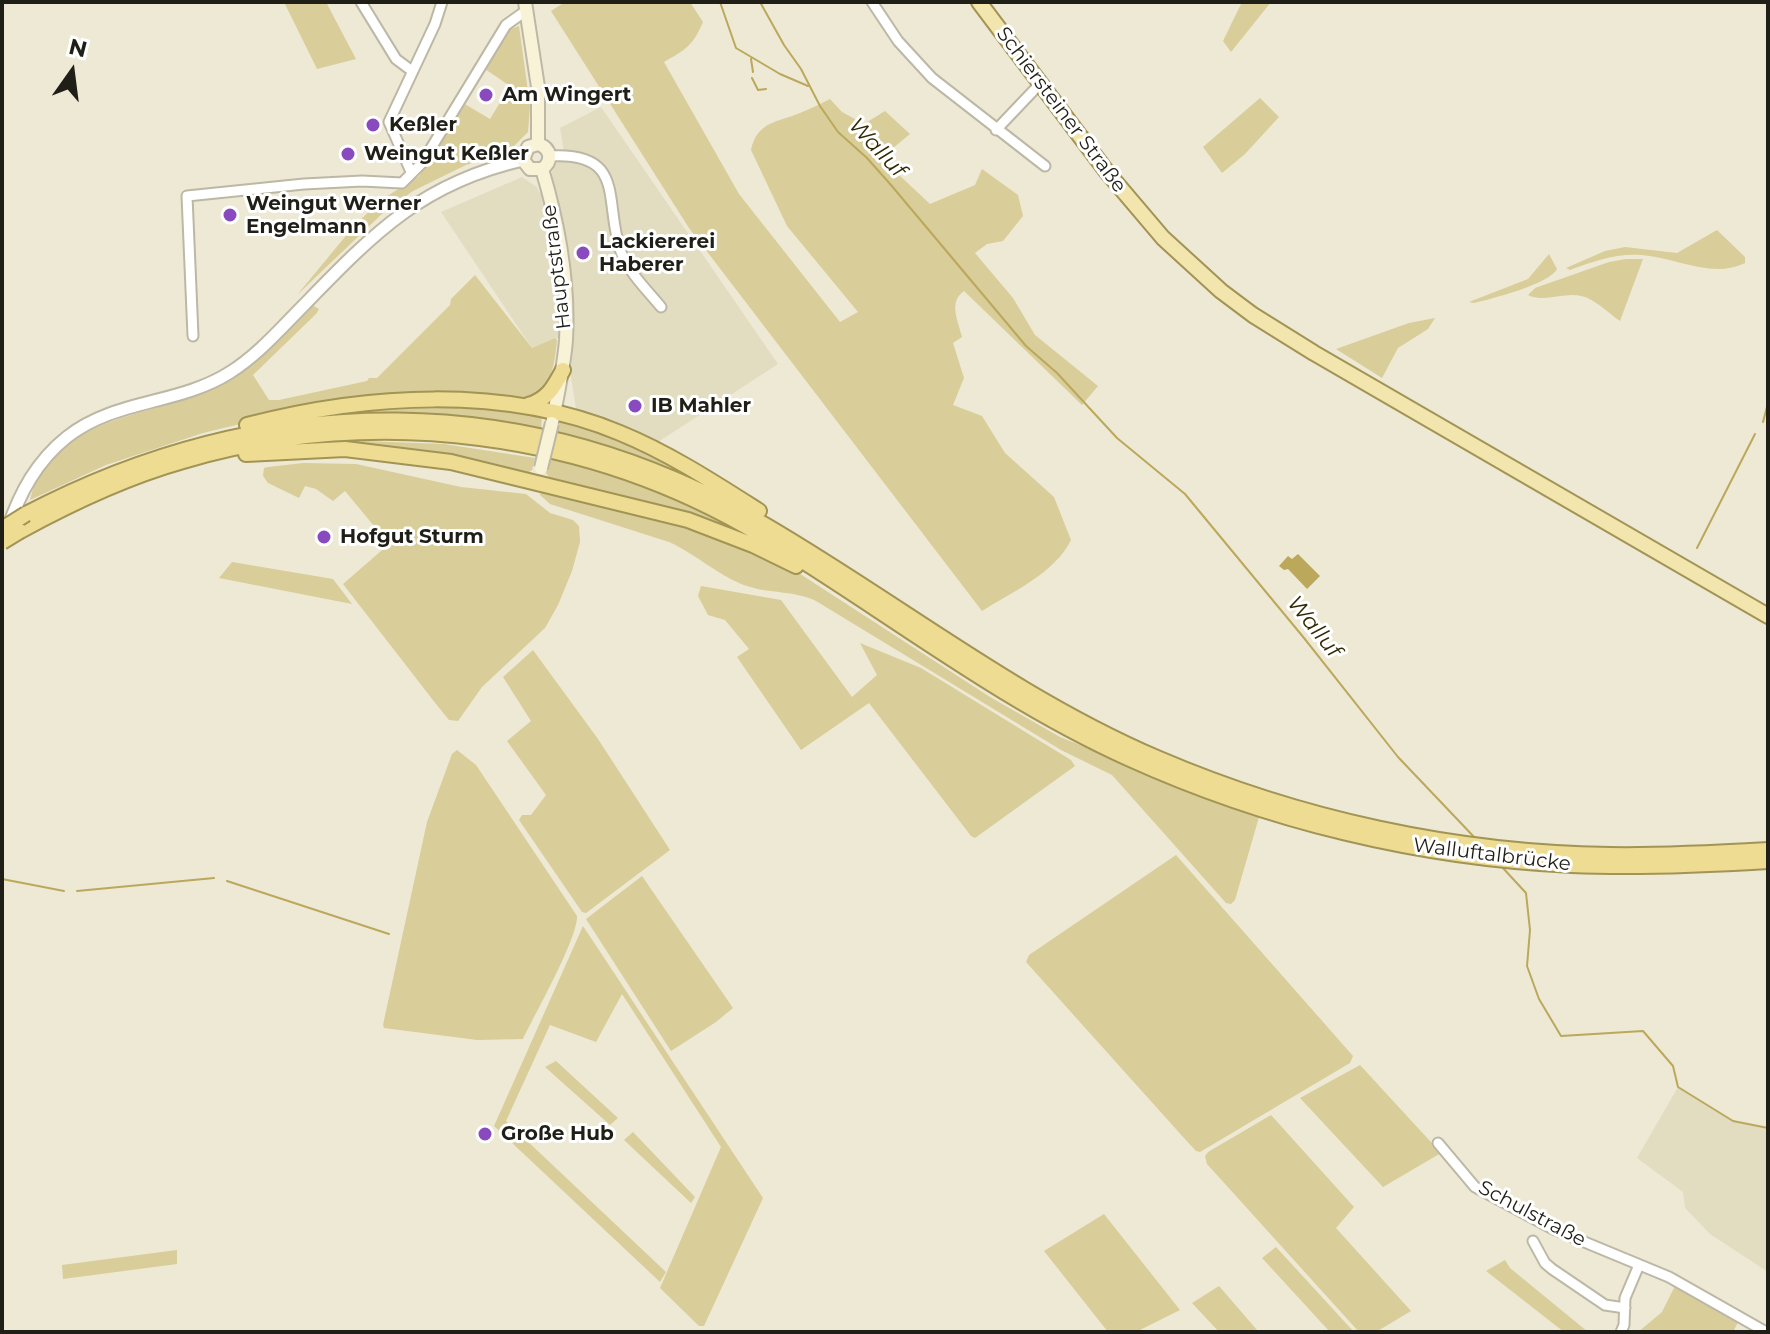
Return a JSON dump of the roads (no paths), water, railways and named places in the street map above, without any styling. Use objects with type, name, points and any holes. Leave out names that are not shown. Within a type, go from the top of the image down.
[{"type":"highway","points":[[2,529],[97,479],[208,435],[269,419],[325,410],[428,401],[531,405],[544,399],[563,370]]},
{"type":"highway","points":[[520,406],[553,418],[619,433],[683,465],[778,523],[833,567]]},
{"type":"highway","points":[[171,452],[256,431],[343,421],[431,421],[518,432],[604,452],[686,483],[763,524],[1046,704],[1250,799]]},
{"type":"highway","points":[[2,544],[20,531],[88,496],[143,474],[225,450],[323,434],[394,431],[522,444],[604,465],[684,495],[760,534],[1013,699],[1058,724],[1157,771],[1250,799]]},
{"type":"highway","points":[[143,474],[247,454],[345,449],[540,475],[721,532],[867,604]]},
{"type":"highway","name":"Walluftalbrücke","points":[[1250,799],[1353,834],[1485,858],[1606,866],[1740,857]]},
{"type":"highway","points":[[1740,857],[1768,850]]},
{"type":"highway","points":[[1740,857],[1768,861]]},
{"type":"main road","name":"Schiersteiner Straße","points":[[979,2],[1143,216],[1202,275],[1253,315],[1768,616]]},
{"type":"main road","points":[[526,6],[538,87],[538,144]]},
{"type":"main road","points":[[538,144],[546,148],[549,156],[548,164],[542,169],[530,169],[523,160],[528,147],[538,144]]},
{"type":"main road","name":"Hauptstraße","points":[[540,475],[563,370],[566,319],[553,211],[542,169]]},
{"type":"street","points":[[361,2],[396,59],[412,71]]},
{"type":"street","points":[[411,172],[389,122],[435,24],[442,2]]},
{"type":"street","points":[[872,2],[898,41],[932,78],[1045,166]]},
{"type":"street","points":[[193,336],[187,196],[304,184],[362,181],[399,184],[405,181],[422,163],[506,25],[526,6]]},
{"type":"street","points":[[996,130],[1035,89]]},
{"type":"street","points":[[549,156],[580,157],[601,169],[610,188],[623,257],[661,307]]},
{"type":"street","points":[[2,544],[25,486],[40,464],[69,436],[116,409],[183,393],[228,374],[256,353],[372,236],[406,209],[462,178],[523,160]]},
{"type":"street","name":"Schulstraße","points":[[1438,1143],[1475,1187],[1553,1229],[1669,1277],[1766,1332]]},
{"type":"street","name":"Schulstraße","points":[[1533,1241],[1545,1263],[1552,1269],[1605,1305],[1625,1308]]},
{"type":"street","points":[[1621,1332],[1625,1298],[1639,1265]]},
{"type":"waterway","name":"Walluf","points":[[720,2],[736,48],[780,74],[808,86]]},
{"type":"waterway","name":"Walluf","points":[[760,2],[838,132],[891,185],[1026,346],[1057,373],[1117,438],[1185,494],[1398,757],[1476,839]]},
{"type":"waterway","name":"Walluf","points":[[751,59],[753,72]]},
{"type":"waterway","name":"Walluf","points":[[752,78],[758,90],[766,89]]},
{"type":"waterway","points":[[1763,422],[1768,403]]},
{"type":"waterway","points":[[1697,548],[1755,434]]},
{"type":"waterway","name":"Walluf","points":[[1502,867],[1526,893],[1530,930],[1527,966],[1539,999],[1561,1036],[1643,1031],[1673,1066],[1678,1087],[1733,1121],[1768,1128]]},
{"type":"waterway","points":[[77,891],[214,878]]},
{"type":"waterway","points":[[2,879],[64,891]]},
{"type":"waterway","points":[[227,881],[389,934]]},
{"type":"place","name":"Am Wingert","points":[[486,95]]},
{"type":"place","name":"Keßler","points":[[373,125]]},
{"type":"place","name":"Weingut Keßler","points":[[348,154]]},
{"type":"place","name":"Weingut Werner Engelmann","points":[[230,215]]},
{"type":"place","name":"Lackiererei Haberer","points":[[583,253]]},
{"type":"place","name":"IB Mahler","points":[[635,406]]},
{"type":"place","name":"Hofgut Sturm","points":[[324,537]]},
{"type":"place","name":"Große Hub","points":[[485,1134]]}]
